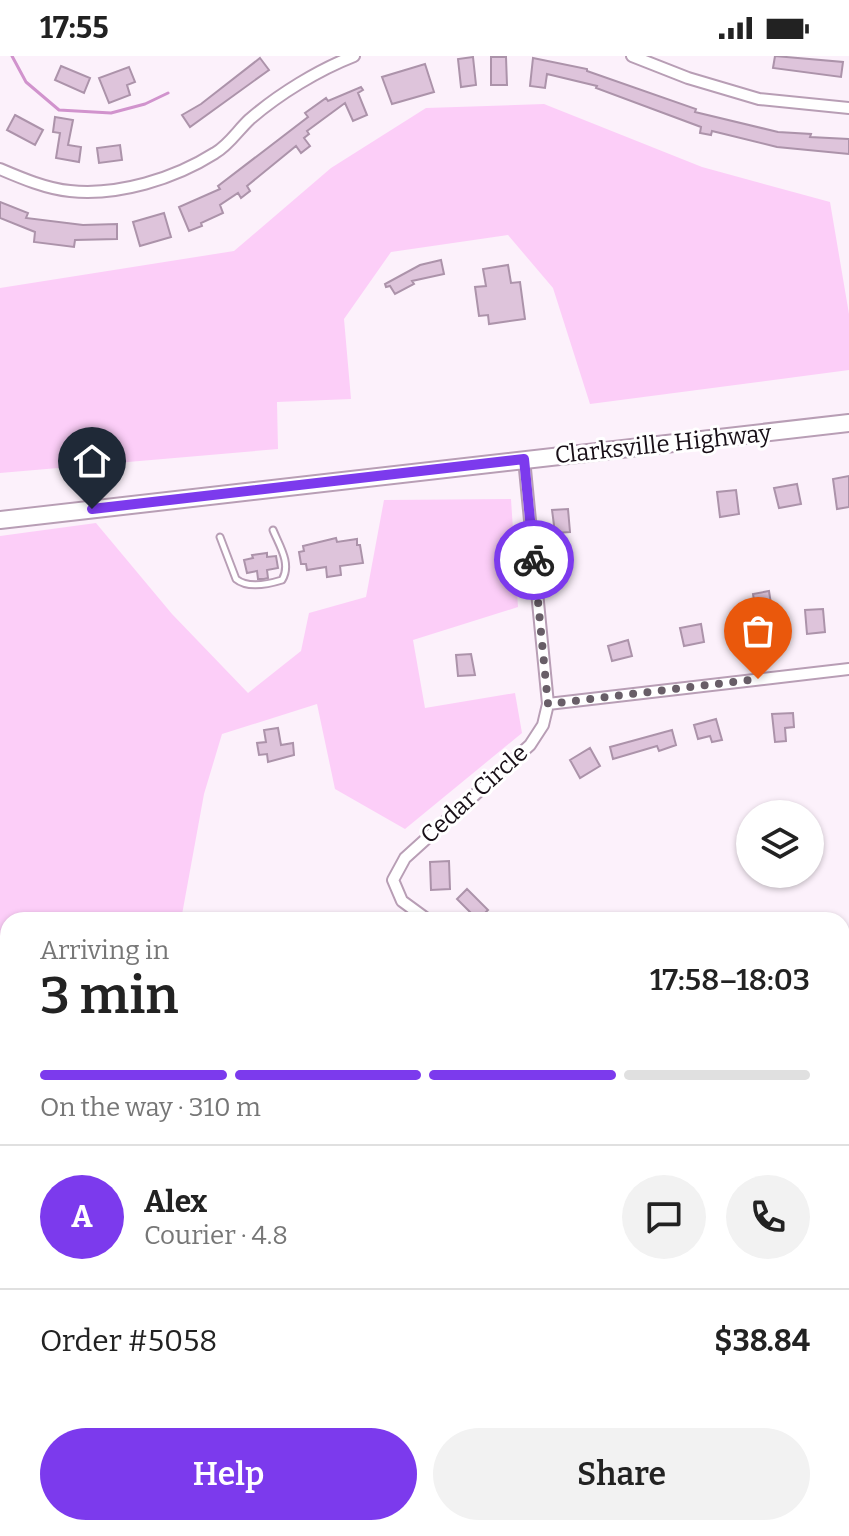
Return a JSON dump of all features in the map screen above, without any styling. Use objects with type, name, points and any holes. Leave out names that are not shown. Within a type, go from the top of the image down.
[{"type":"main road","name":"Clarksville Highway","points":[[0,520],[849,423]]},
{"type":"street","points":[[0,169],[68,191],[116,191],[164,177],[217,153],[251,118],[293,88],[354,56]]},
{"type":"street","points":[[632,56],[688,78],[759,99],[849,108]]},
{"type":"street","name":"Cedar Circle","points":[[417,912],[402,901],[393,880],[405,858],[530,745],[543,725],[548,704],[524,459]]},
{"type":"street","points":[[548,704],[849,669]]},
{"type":"lane","points":[[220,537],[236,579],[241,584],[255,585],[282,580],[286,574],[286,564],[273,530]]},
{"type":"shaded area","points":[[544,104],[702,167],[830,202],[849,314],[849,370],[590,404],[553,288],[508,235],[391,252],[344,319],[351,399],[277,402],[278,449],[0,473],[0,288],[234,251],[331,168],[426,108]]},
{"type":"shaded area","points":[[511,499],[518,607],[413,640],[425,708],[515,693],[522,733],[405,829],[335,789],[317,704],[222,734],[204,794],[182,912],[0,912],[0,536],[96,523],[172,614],[248,693],[301,651],[309,613],[366,597],[384,500]]},
{"type":"building","points":[[775,56],[843,62],[841,77],[773,68]]},
{"type":"building","points":[[473,57],[476,85],[461,87],[458,59]]},
{"type":"building","points":[[491,57],[506,57],[507,85],[491,85]]},
{"type":"building","points":[[260,58],[269,70],[190,127],[182,115]]},
{"type":"building","points":[[533,58],[587,69],[696,109],[695,112],[778,132],[849,139],[849,154],[777,147],[712,131],[711,135],[700,133],[701,127],[597,86],[547,74],[545,88],[530,86]]},
{"type":"building","points":[[425,64],[434,92],[392,104],[382,77]]},
{"type":"building","points":[[61,66],[90,78],[84,93],[55,80]]},
{"type":"building","points":[[129,67],[135,82],[127,85],[130,95],[109,103],[99,78]]},
{"type":"building","points":[[361,87],[363,90],[358,93],[367,115],[353,121],[345,103],[307,131],[309,134],[304,138],[310,146],[301,153],[296,146],[247,186],[250,191],[241,198],[238,193],[220,205],[223,213],[189,231],[179,207],[220,189],[218,186],[308,117],[305,113],[326,98],[328,101]]},
{"type":"building","points":[[15,115],[43,130],[35,145],[7,130]]},
{"type":"building","points":[[55,117],[73,120],[68,145],[81,147],[79,162],[56,158],[60,133],[53,132]]},
{"type":"building","points":[[120,145],[122,160],[99,163],[97,148]]},
{"type":"building","points":[[0,202],[28,213],[26,218],[83,225],[117,224],[117,239],[75,240],[74,247],[34,242],[35,232],[0,218]]},
{"type":"building","points":[[164,213],[171,237],[140,246],[133,222]]},
{"type":"building","points":[[441,260],[444,274],[412,281],[414,284],[395,294],[390,286],[386,287],[385,284],[420,265]]},
{"type":"building","points":[[508,265],[511,283],[520,282],[525,319],[489,324],[488,315],[479,316],[475,287],[486,286],[483,269]]},
{"type":"building","points":[[849,476],[849,507],[837,509],[833,479]]},
{"type":"building","points":[[797,484],[801,504],[779,508],[774,488]]},
{"type":"building","points":[[736,490],[739,514],[720,517],[717,492]]},
{"type":"building","points":[[568,509],[570,532],[555,533],[552,510]]},
{"type":"building","points":[[336,538],[337,542],[357,539],[363,563],[340,566],[341,575],[327,577],[326,567],[307,570],[306,564],[301,564],[299,552],[304,551],[303,546]]},
{"type":"building","points":[[267,553],[267,557],[276,556],[278,568],[267,570],[268,578],[258,579],[257,571],[247,573],[244,560],[253,558],[252,555]]},
{"type":"building","points":[[769,591],[773,617],[757,620],[753,594]]},
{"type":"building","points":[[823,609],[825,632],[807,634],[805,610]]},
{"type":"building","points":[[701,624],[704,642],[684,646],[680,628]]},
{"type":"building","points":[[628,640],[632,656],[612,661],[608,646]]},
{"type":"building","points":[[471,654],[475,675],[458,676],[456,655]]},
{"type":"building","points":[[793,713],[794,727],[785,728],[786,741],[775,742],[772,714]]},
{"type":"building","points":[[716,719],[722,740],[712,742],[710,736],[698,739],[694,725]]},
{"type":"building","points":[[278,728],[281,745],[293,743],[294,755],[268,762],[267,754],[259,755],[257,743],[266,742],[264,730]]},
{"type":"building","points":[[672,730],[676,745],[659,751],[657,746],[613,759],[610,747]]},
{"type":"building","points":[[590,748],[600,766],[580,778],[570,760]]},
{"type":"building","points":[[449,861],[450,889],[431,890],[430,862]]},
{"type":"building","points":[[467,889],[488,910],[470,912],[457,899]]},
{"type":"waterway","points":[[12,56],[26,82],[59,110],[111,113],[145,104],[168,93]]},
{"type":"way so far","points":[[534,560],[548,704],[758,679]]},
{"type":"route","points":[[92,509],[524,459],[534,560]]}]
